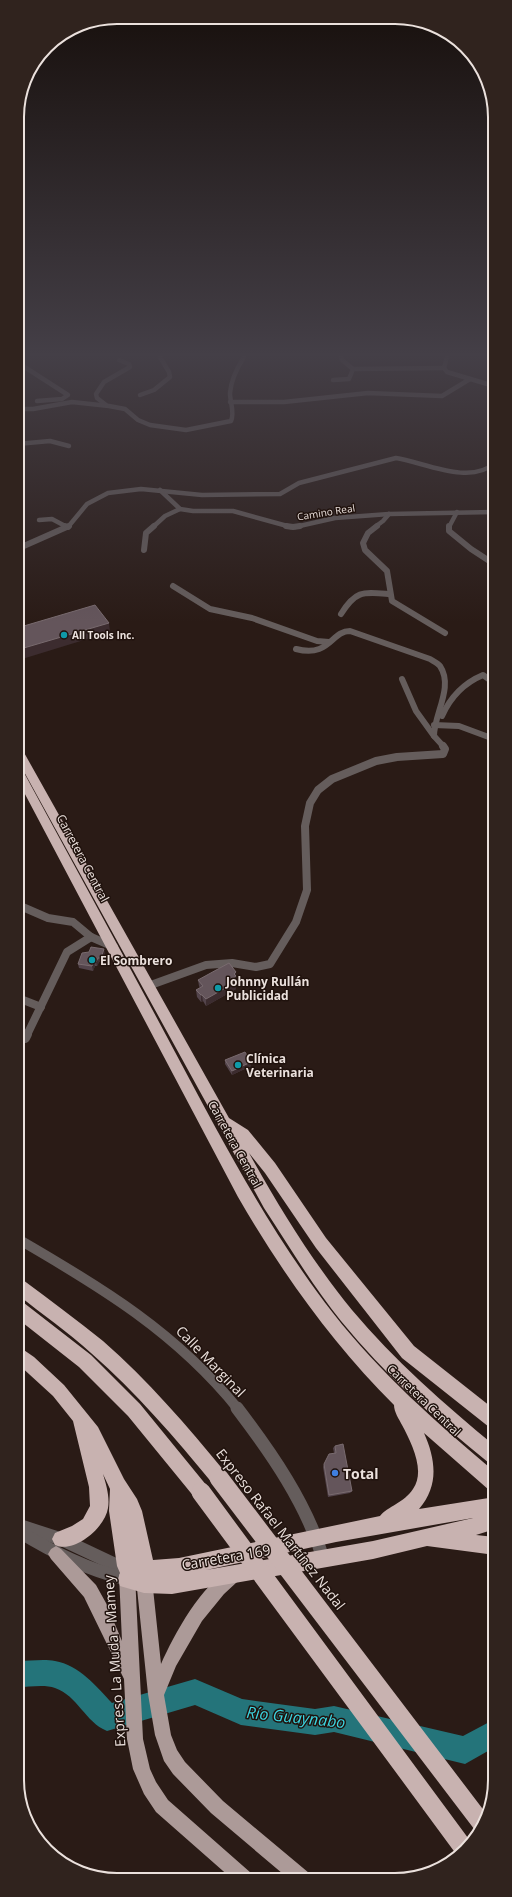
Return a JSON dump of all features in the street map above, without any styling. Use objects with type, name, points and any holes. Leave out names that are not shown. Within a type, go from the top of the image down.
[{"type":"highway","name":"Carretera Central","points":[[24,761],[269,1203],[330,1293],[358,1329],[390,1364],[443,1413],[488,1451]]},
{"type":"highway","name":"Carretera Central","points":[[24,780],[114,947],[200,1113],[255,1212],[277,1248],[328,1320],[399,1400],[488,1478]]},
{"type":"highway","points":[[223,1121],[243,1134],[270,1168],[320,1243],[408,1352],[488,1415]]},
{"type":"highway","name":"Expreso Rafael Martínez Nadal","points":[[24,1290],[97,1347],[144,1392],[181,1432],[219,1478],[479,1820]]},
{"type":"highway","points":[[24,1314],[85,1361],[134,1410],[201,1492],[462,1845]]},
{"type":"highway","points":[[24,1359],[79,1414],[93,1435],[119,1488],[132,1506],[143,1551],[135,1575]]},
{"type":"highway","points":[[380,1525],[410,1506],[422,1493],[427,1473],[422,1448],[399,1400]]},
{"type":"highway","points":[[59,1547],[89,1525],[99,1508],[98,1487],[79,1414]]},
{"type":"highway","name":"Carretera 169","points":[[135,1575],[317,1537],[488,1507]]},
{"type":"highway","name":"Carretera 169","points":[[135,1575],[172,1585],[373,1550],[488,1523]]},
{"type":"highway","points":[[426,1537],[439,1541],[488,1545]]},
{"type":"main road","points":[[59,1547],[100,1608],[130,1678]]},
{"type":"main road","points":[[156,1694],[172,1654],[185,1630],[202,1606],[220,1587],[237,1573]]},
{"type":"main road","points":[[135,1575],[147,1615],[156,1694],[163,1735],[170,1755],[179,1768],[217,1807],[296,1873]]},
{"type":"main road","name":"Expreso La Muda - Mamey","points":[[135,1575],[130,1617],[130,1678],[135,1739],[142,1769],[150,1788],[162,1806],[239,1873]]},
{"type":"street","points":[[24,546],[68,527],[87,504],[108,493],[139,489],[202,495],[280,494],[299,483],[396,458],[411,460],[430,467],[462,473],[477,472],[488,468]]},
{"type":"street","points":[[144,550],[146,533],[165,516],[180,509],[159,490]]},
{"type":"street","name":"Camino Real","points":[[180,509],[193,511],[233,511],[269,522],[293,527],[335,518],[389,514],[488,512]]},
{"type":"street","points":[[457,512],[449,526],[449,531],[462,540],[470,549],[488,560]]},
{"type":"street","points":[[389,514],[387,518],[368,532],[363,543],[365,550],[387,571],[392,601],[445,633]]},
{"type":"street","points":[[39,520],[52,519],[68,527]]},
{"type":"street","points":[[173,586],[210,609],[252,618],[317,641],[329,642]]},
{"type":"street","points":[[341,614],[351,597],[361,592],[390,594]]},
{"type":"street","points":[[296,649],[306,653],[315,652],[345,631],[350,631],[363,634],[384,644],[430,659],[440,666],[446,685],[434,736]]},
{"type":"street","points":[[436,725],[445,708],[472,678],[483,675],[488,679]]},
{"type":"street","points":[[148,986],[206,965],[232,962],[256,967],[270,964],[296,922],[307,890],[305,826],[310,803],[318,790],[332,779],[376,762],[397,757],[443,754],[445,749],[416,711],[402,679]]},
{"type":"street","points":[[436,725],[458,726],[488,737]]},
{"type":"street","points":[[24,908],[48,918],[73,922],[91,937],[114,947]]},
{"type":"street","points":[[25,1038],[67,952],[91,937]]},
{"type":"street","points":[[24,1000],[41,1007]]},
{"type":"street","name":"Calle Marginal","points":[[24,1243],[93,1283],[134,1310],[162,1332],[193,1361],[229,1399],[264,1444],[292,1488],[317,1537],[324,1558]]},
{"type":"street","name":"Carretera 169","points":[[24,1527],[59,1547],[93,1571],[135,1575]]},
{"type":"street","name":"Carretera 169","points":[[24,1533],[59,1547]]},
{"type":"building","points":[[95,605],[109,623],[24,648],[24,626]]},
{"type":"building","points":[[91,947],[104,949],[101,958],[98,958],[96,962],[94,961],[92,966],[78,964],[82,953],[89,952]]},
{"type":"building","name":"Johnny Rullán Publicidad","points":[[229,963],[236,972],[234,974],[236,976],[233,978],[236,982],[206,999],[196,990],[203,986],[198,980]]},
{"type":"building","points":[[245,1052],[251,1062],[232,1071],[225,1060]]},
{"type":"building","name":"Total","points":[[343,1444],[352,1491],[329,1495],[324,1464],[329,1454],[336,1453],[335,1446]]},
{"type":"waterway","name":"Río Guaynabo","points":[[24,1674],[56,1674],[77,1685],[107,1718],[195,1692],[241,1712],[315,1722],[334,1719],[465,1750],[488,1736]]},
{"type":"place","name":"All Tools Inc.","points":[[64,635]]},
{"type":"place","name":"El Sombrero","points":[[92,960]]},
{"type":"place","name":"Johnny Rullán Publicidad","points":[[218,988]]},
{"type":"place","name":"Clínica Veterinaria","points":[[238,1065]]},
{"type":"place","name":"Total","points":[[335,1473]]}]
